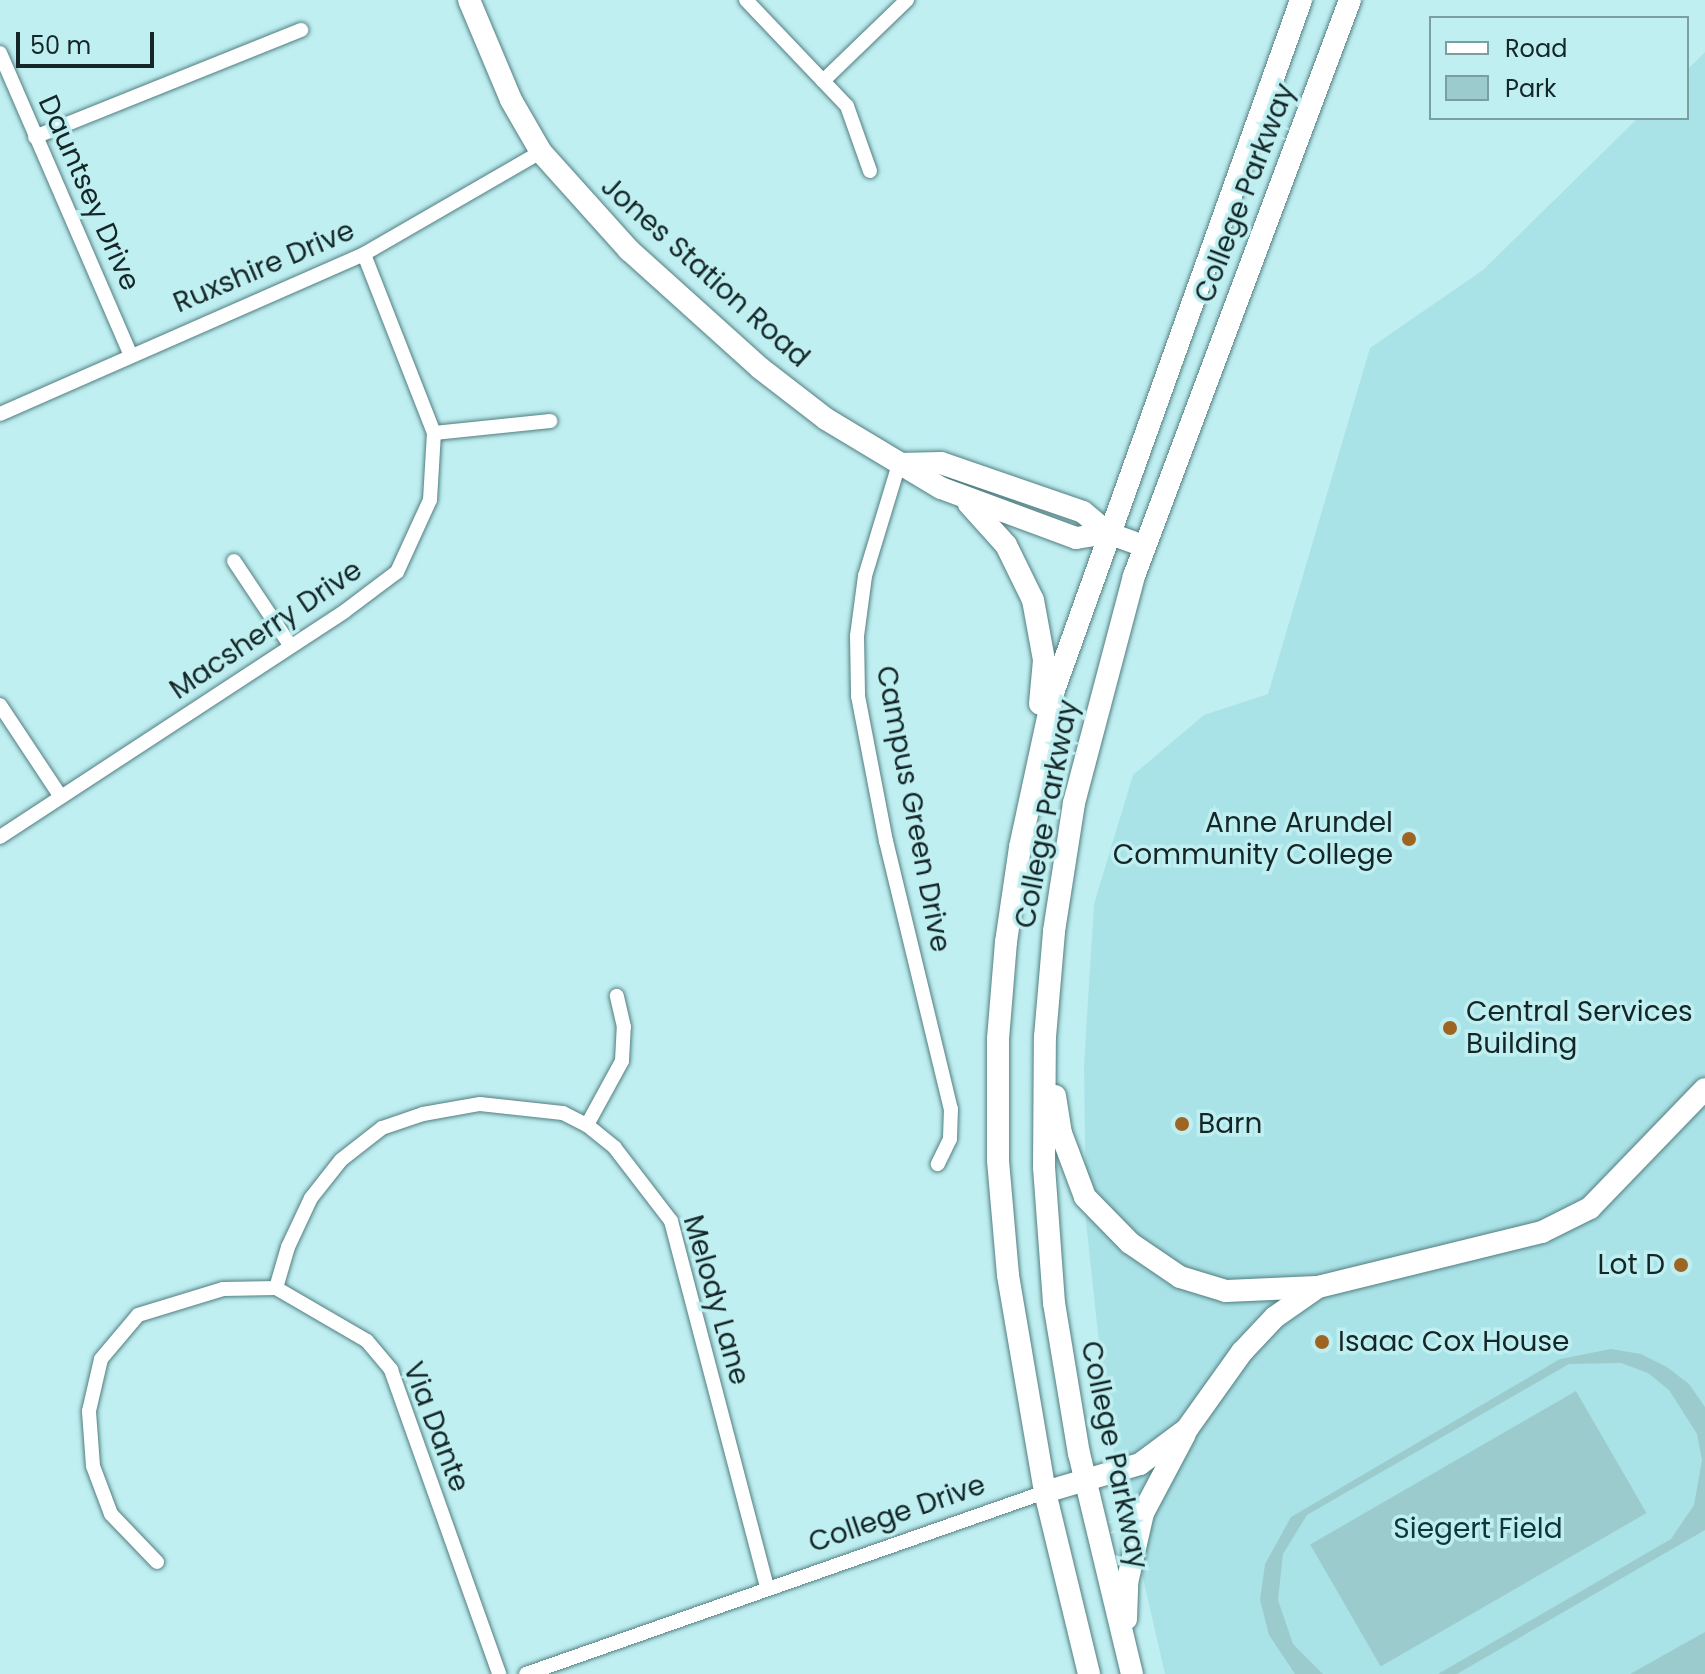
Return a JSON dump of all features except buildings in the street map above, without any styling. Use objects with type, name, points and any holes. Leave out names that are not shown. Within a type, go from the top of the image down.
[{"type":"main road","name":"Jones Station Road","points":[[469,0],[511,100],[541,152],[629,250],[760,368],[826,419],[899,464],[959,495],[1076,538],[1108,533]]},
{"type":"main road","name":"College Parkway","points":[[1089,1674],[1045,1492],[1018,1345],[998,1160],[998,1039],[1006,942],[1035,772],[1054,690],[1301,0]]},
{"type":"main road","name":"College Parkway","points":[[1130,1666],[1069,1401],[1048,1234],[1045,1037],[1054,931],[1074,803],[1144,546],[1350,0]]},
{"type":"main road","name":"Jones Station Road","points":[[899,464],[941,463],[1083,512],[1108,533],[1144,546]]},
{"type":"main road","points":[[959,495],[1006,545],[1033,600],[1044,660],[1035,772]]},
{"type":"main road","points":[[1045,1037],[1061,1133],[1085,1197],[1130,1243],[1180,1277],[1226,1291],[1318,1287],[1542,1232],[1590,1208],[1705,1089]]},
{"type":"main road","points":[[1130,1666],[1127,1583],[1143,1513],[1187,1429],[1242,1352],[1275,1317],[1318,1287]]},
{"type":"main road","points":[[1045,1492],[1140,1464],[1187,1429]]},
{"type":"street","points":[[746,0],[847,106],[870,171]]},
{"type":"street","points":[[823,81],[907,0]]},
{"type":"street","points":[[35,137],[301,30]]},
{"type":"street","name":"Dauntsey Drive","points":[[0,53],[130,353]]},
{"type":"street","name":"Ruxshire Drive","points":[[0,414],[130,353],[364,254],[541,152]]},
{"type":"street","name":"Macsherry Drive","points":[[0,837],[397,572],[430,500],[434,433],[364,254]]},
{"type":"street","points":[[434,433],[550,421]]},
{"type":"street","name":"Campus Green Drive","points":[[899,464],[865,576],[857,627],[858,696],[886,841],[951,1109],[950,1139],[938,1164]]},
{"type":"street","points":[[234,561],[290,645]]},
{"type":"street","points":[[0,705],[61,797]]},
{"type":"street","points":[[587,1125],[622,1061],[624,1027],[617,996]]},
{"type":"street","name":"Melody Lane","points":[[276,1288],[288,1247],[311,1198],[341,1160],[382,1128],[423,1114],[480,1104],[563,1113],[587,1125],[615,1148],[671,1221],[767,1586]]},
{"type":"street","points":[[157,1562],[111,1514],[93,1466],[89,1411],[101,1359],[138,1315],[223,1289],[276,1288]]},
{"type":"street","name":"Via Dante","points":[[276,1288],[367,1341],[391,1370],[499,1674]]},
{"type":"street","name":"College Drive","points":[[526,1674],[767,1586],[1045,1492]]},
{"type":"shaded area","name":"Anne Arundel Community College","points":[[1705,52],[1705,1674],[1165,1674],[1108,1426],[1086,1222],[1084,1065],[1094,904],[1133,775],[1204,715],[1268,694],[1370,348],[1483,270],[1636,120],[1689,120],[1689,68]]},
{"type":"green space","points":[[1611,1349],[1641,1354],[1667,1367],[1689,1384],[1705,1407],[1705,1530],[1457,1674],[1438,1674],[1671,1539],[1694,1505],[1702,1460],[1697,1434],[1669,1390],[1648,1373],[1621,1363],[1569,1364],[1307,1515],[1283,1554],[1278,1600],[1293,1644],[1323,1674],[1295,1674],[1269,1635],[1260,1600],[1265,1564],[1291,1517],[1560,1359]]},
{"type":"green space","name":"Siegert Field","points":[[1576,1391],[1646,1513],[1381,1667],[1310,1544]]},
{"type":"green space","points":[[1705,1632],[1705,1674],[1630,1674]]},
{"type":"place","name":"Anne Arundel Community College","points":[[1409,839]]},
{"type":"place","name":"Central Services Building","points":[[1450,1028]]},
{"type":"place","name":"Barn","points":[[1182,1124]]},
{"type":"place","name":"Lot D","points":[[1681,1265]]},
{"type":"place","name":"Isaac Cox House","points":[[1322,1342]]}]
